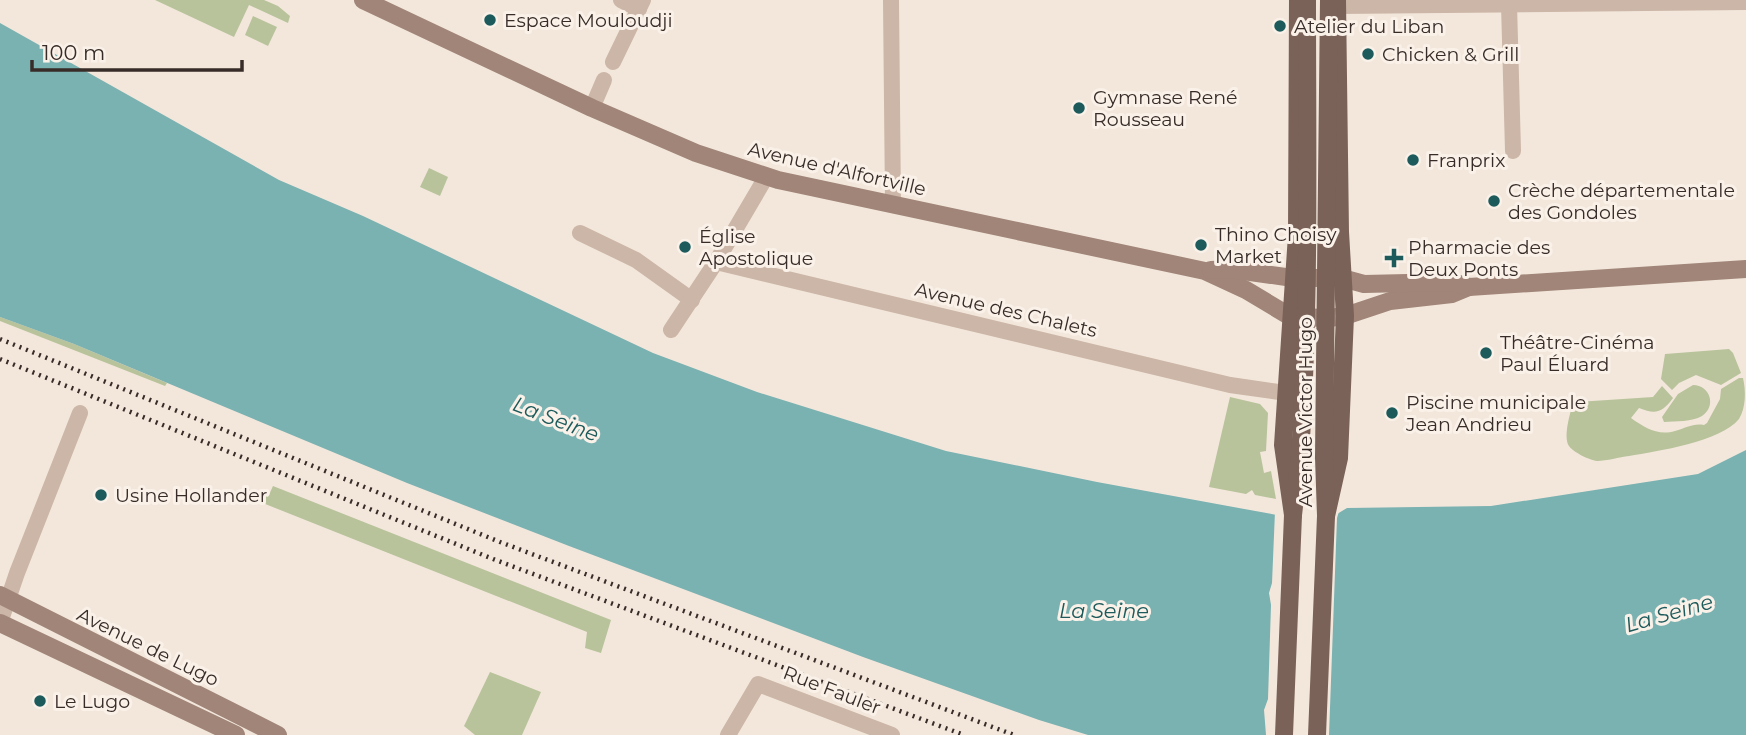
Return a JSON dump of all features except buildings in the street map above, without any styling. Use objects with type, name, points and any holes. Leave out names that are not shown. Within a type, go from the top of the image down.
[{"type":"main road","name":"Avenue d'Alfortville","points":[[363,0],[592,108],[696,153],[766,177],[1205,271],[1246,290],[1291,317],[1345,316],[1390,301],[1451,294],[1469,287]]},
{"type":"main road","name":"Avenue Victor Hugo","points":[[1293,515],[1284,454],[1299,188],[1298,0]]},
{"type":"main road","name":"Avenue Victor Hugo","points":[[1293,515],[1301,432],[1306,312],[1307,0]]},
{"type":"main road","name":"Avenue Victor Hugo","points":[[1326,516],[1339,458],[1345,316],[1340,232],[1335,2]]},
{"type":"main road","name":"Avenue Victor Hugo","points":[[1326,516],[1324,386],[1329,129],[1335,2]]},
{"type":"main road","name":"Avenue d'Alfortville","points":[[1205,271],[1229,269],[1293,278],[1342,278],[1364,284],[1452,282],[1469,287]]},
{"type":"main road","points":[[1469,287],[1746,270]]},
{"type":"main road","points":[[1284,735],[1293,515]]},
{"type":"main road","points":[[1317,735],[1326,516]]},
{"type":"main road","name":"Avenue de Lugo","points":[[4,597],[278,735]]},
{"type":"main road","points":[[0,623],[236,735]]},
{"type":"street","points":[[613,62],[641,4],[621,0]]},
{"type":"street","points":[[891,0],[893,204]]},
{"type":"street","points":[[1335,2],[1746,2]]},
{"type":"street","points":[[1509,4],[1513,151]]},
{"type":"street","points":[[592,108],[604,80]]},
{"type":"street","points":[[671,330],[716,262],[766,177]]},
{"type":"street","points":[[580,233],[636,260],[692,300]]},
{"type":"street","name":"Avenue des Chalets","points":[[716,262],[1230,385],[1286,393]]},
{"type":"street","points":[[0,623],[4,597],[80,413]]},
{"type":"street","name":"Rue Fauler","points":[[728,735],[758,684],[892,735]]},
{"type":"green space","points":[[155,0],[264,0],[278,6],[290,16],[288,23],[249,5],[234,37]]},
{"type":"green space","points":[[253,16],[277,27],[268,46],[245,35]]},
{"type":"green space","points":[[429,168],[448,177],[440,196],[420,187]]},
{"type":"green space","points":[[0,317],[167,383],[165,386],[0,321]]},
{"type":"green space","points":[[1729,349],[1741,373],[1721,385],[1696,375],[1679,383],[1672,390],[1661,379],[1665,354]]},
{"type":"green space","points":[[1743,378],[1745,394],[1743,410],[1739,419],[1718,434],[1672,448],[1597,461],[1578,453],[1567,442],[1569,419],[1573,404],[1577,402],[1653,397],[1662,386],[1673,398],[1666,406],[1655,412],[1639,408],[1631,418],[1652,430],[1669,432],[1707,423],[1720,399],[1721,389]]},
{"type":"green space","points":[[1693,385],[1704,388],[1710,397],[1707,412],[1694,419],[1664,422],[1662,417],[1678,394]]},
{"type":"green space","points":[[1230,397],[1260,404],[1268,413],[1266,451],[1260,452],[1264,473],[1271,471],[1276,499],[1255,495],[1252,490],[1246,494],[1209,487]]},
{"type":"green space","points":[[273,486],[611,620],[601,653],[585,648],[587,632],[240,494],[243,487],[268,497]]},
{"type":"green space","points":[[490,672],[541,692],[522,735],[475,735],[464,726]]},
{"type":"water","name":"La Seine","points":[[0,23],[279,180],[363,216],[653,353],[757,392],[946,451],[1277,515],[1332,517],[1347,508],[1491,506],[1698,474],[1746,450],[1746,735],[1088,735],[863,657],[407,483],[74,344],[0,317]]},
{"type":"pier","points":[[1340,508],[1337,518],[1329,735],[1266,735],[1264,710],[1268,699],[1271,605],[1269,593],[1272,583],[1275,511],[1332,513]]},
{"type":"railway","points":[[0,339],[500,542],[1014,735]]},
{"type":"railway","points":[[0,359],[493,559],[964,735]]},
{"type":"place","name":"Espace Mouloudji","points":[[490,20]]},
{"type":"place","name":"Atelier du Liban","points":[[1280,26]]},
{"type":"place","name":"Chicken & Grill","points":[[1368,54]]},
{"type":"place","name":"Gymnase René Rousseau","points":[[1079,108]]},
{"type":"place","name":"Franprix","points":[[1413,160]]},
{"type":"place","name":"Crèche départementale des Gondoles","points":[[1494,201]]},
{"type":"place","name":"Thino Choisy Market","points":[[1201,245]]},
{"type":"place","name":"Église Apostolique","points":[[685,247]]},
{"type":"place","name":"Pharmacie des Deux Ponts","points":[[1394,258]]},
{"type":"place","name":"Théâtre-Cinéma Paul Éluard","points":[[1486,353]]},
{"type":"place","name":"Piscine municipale Jean Andrieu","points":[[1392,413]]},
{"type":"place","name":"Usine Hollander","points":[[101,495]]},
{"type":"place","name":"Le Lugo","points":[[40,701]]}]
